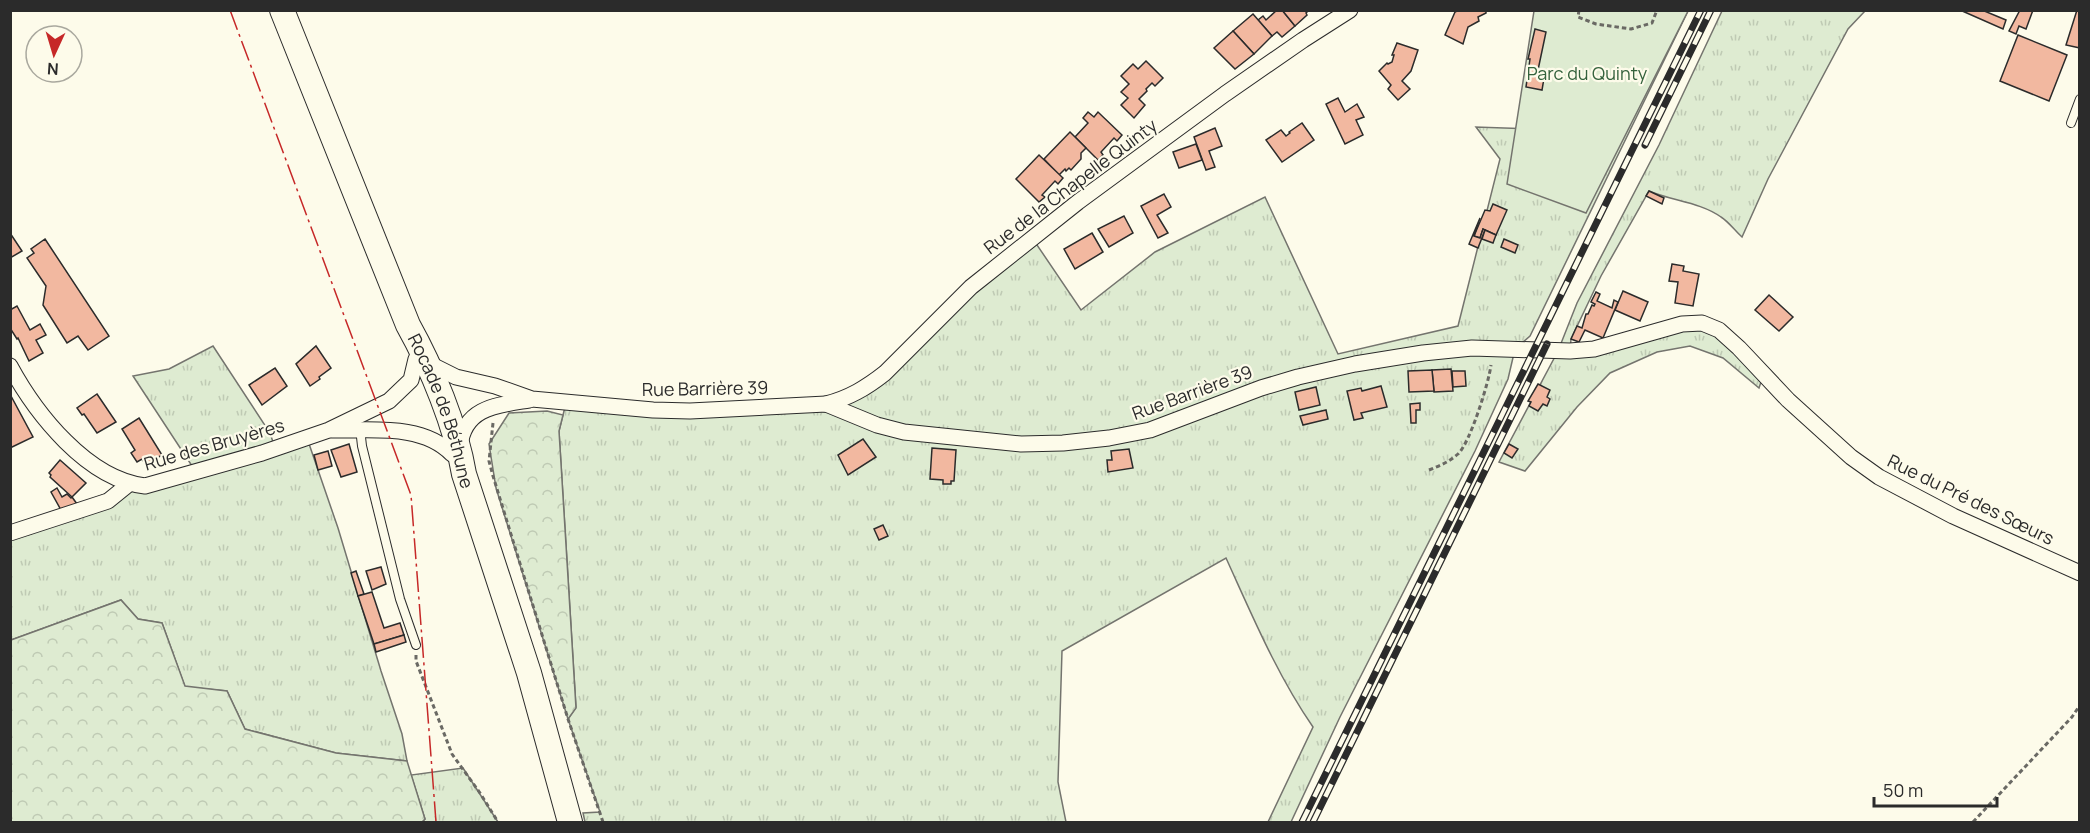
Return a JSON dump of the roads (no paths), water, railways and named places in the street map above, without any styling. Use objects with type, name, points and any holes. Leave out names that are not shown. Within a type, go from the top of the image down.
[{"type":"main road","name":"Rocade de Béthune","points":[[282,10],[456,451],[530,672],[570,822]]},
{"type":"street","name":"Rue de la Chapelle Quinty","points":[[826,404],[844,400],[869,386],[885,373],[971,286],[1078,202],[1225,94],[1350,10]]},
{"type":"street","name":"Rue Barrière 39","points":[[421,358],[456,377],[495,386],[532,399],[653,410],[690,411],[826,404],[877,425],[904,432],[1021,444],[1074,442],[1150,430],[1261,388],[1325,370],[1423,353],[1472,348],[1584,350],[1604,347],[1682,324],[1702,323],[1719,330]]},
{"type":"street","name":"Rue du Pré des Sœurs","points":[[1719,330],[1795,407],[1851,457],[1879,477],[1953,516],[2079,573]]},
{"type":"street","name":"Rue des Bruyères","points":[[10,533],[108,501],[129,484],[145,486],[163,482],[262,453],[329,430],[389,401],[411,380],[421,358]]},
{"type":"street","points":[[10,366],[22,388],[56,432],[89,462],[129,484]]},
{"type":"street","name":"Rue Barrière 39","points":[[456,451],[465,425],[479,413],[495,406],[532,399]]},
{"type":"street","name":"Rue des Bruyères","points":[[329,430],[399,430],[456,451]]},
{"type":"lane","points":[[2072,123],[2079,99]]},
{"type":"lane","points":[[358,415],[362,447],[392,565],[416,645]]},
{"type":"railway","points":[[1302,822],[1701,10]]},
{"type":"railway","points":[[1645,145],[1711,10]]},
{"type":"railway","points":[[1313,822],[1547,344]]},
{"type":"park label","name":"Parc du Quinty","points":[[1587,73]]}]
